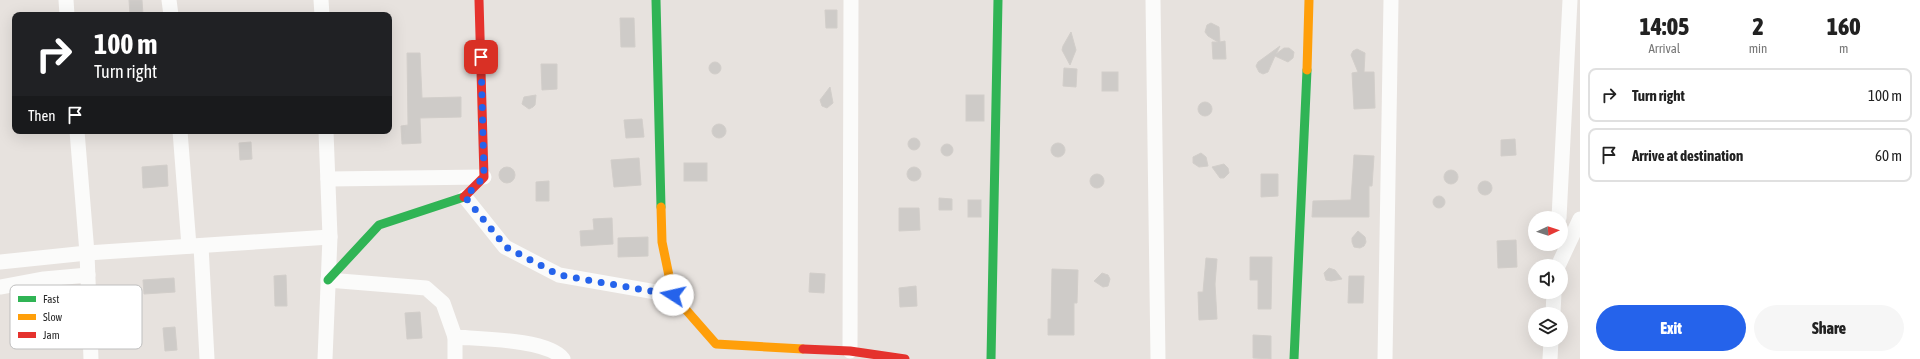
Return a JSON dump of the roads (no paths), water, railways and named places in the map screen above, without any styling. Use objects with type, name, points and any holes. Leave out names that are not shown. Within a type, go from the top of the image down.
[{"type":"street","points":[[66,0],[67,12]]},
{"type":"street","points":[[169,0],[170,12]]},
{"type":"street","points":[[321,0],[322,12]]},
{"type":"street","points":[[328,280],[379,225],[465,197],[484,177],[479,0]]},
{"type":"street","points":[[656,0],[662,242],[673,295],[716,344],[850,351],[905,359]]},
{"type":"street","points":[[850,351],[851,0]]},
{"type":"street","points":[[991,359],[998,0]]},
{"type":"street","points":[[1153,0],[1158,359]]},
{"type":"street","points":[[1294,359],[1308,66],[1309,0]]},
{"type":"street","points":[[1385,359],[1391,0]]},
{"type":"street","points":[[1559,211],[1570,0]]},
{"type":"street","points":[[77,134],[88,285]]},
{"type":"street","points":[[180,134],[195,246],[207,359]]},
{"type":"street","points":[[325,359],[330,237],[326,134]]},
{"type":"street","points":[[328,179],[484,177]]},
{"type":"street","points":[[465,197],[506,247],[559,275],[673,295]]},
{"type":"street","points":[[1561,259],[1580,219]]},
{"type":"street","points":[[0,262],[87,253],[330,237]]},
{"type":"street","points":[[1565,259],[1580,245]]},
{"type":"street","points":[[0,286],[44,279],[88,275]]},
{"type":"street","points":[[328,280],[426,288],[443,303],[455,337],[455,359]]},
{"type":"street","points":[[455,337],[538,345],[560,354],[563,359]]},
{"type":"street","points":[[1550,359],[1551,347]]},
{"type":"street","points":[[91,349],[91,359]]}]
